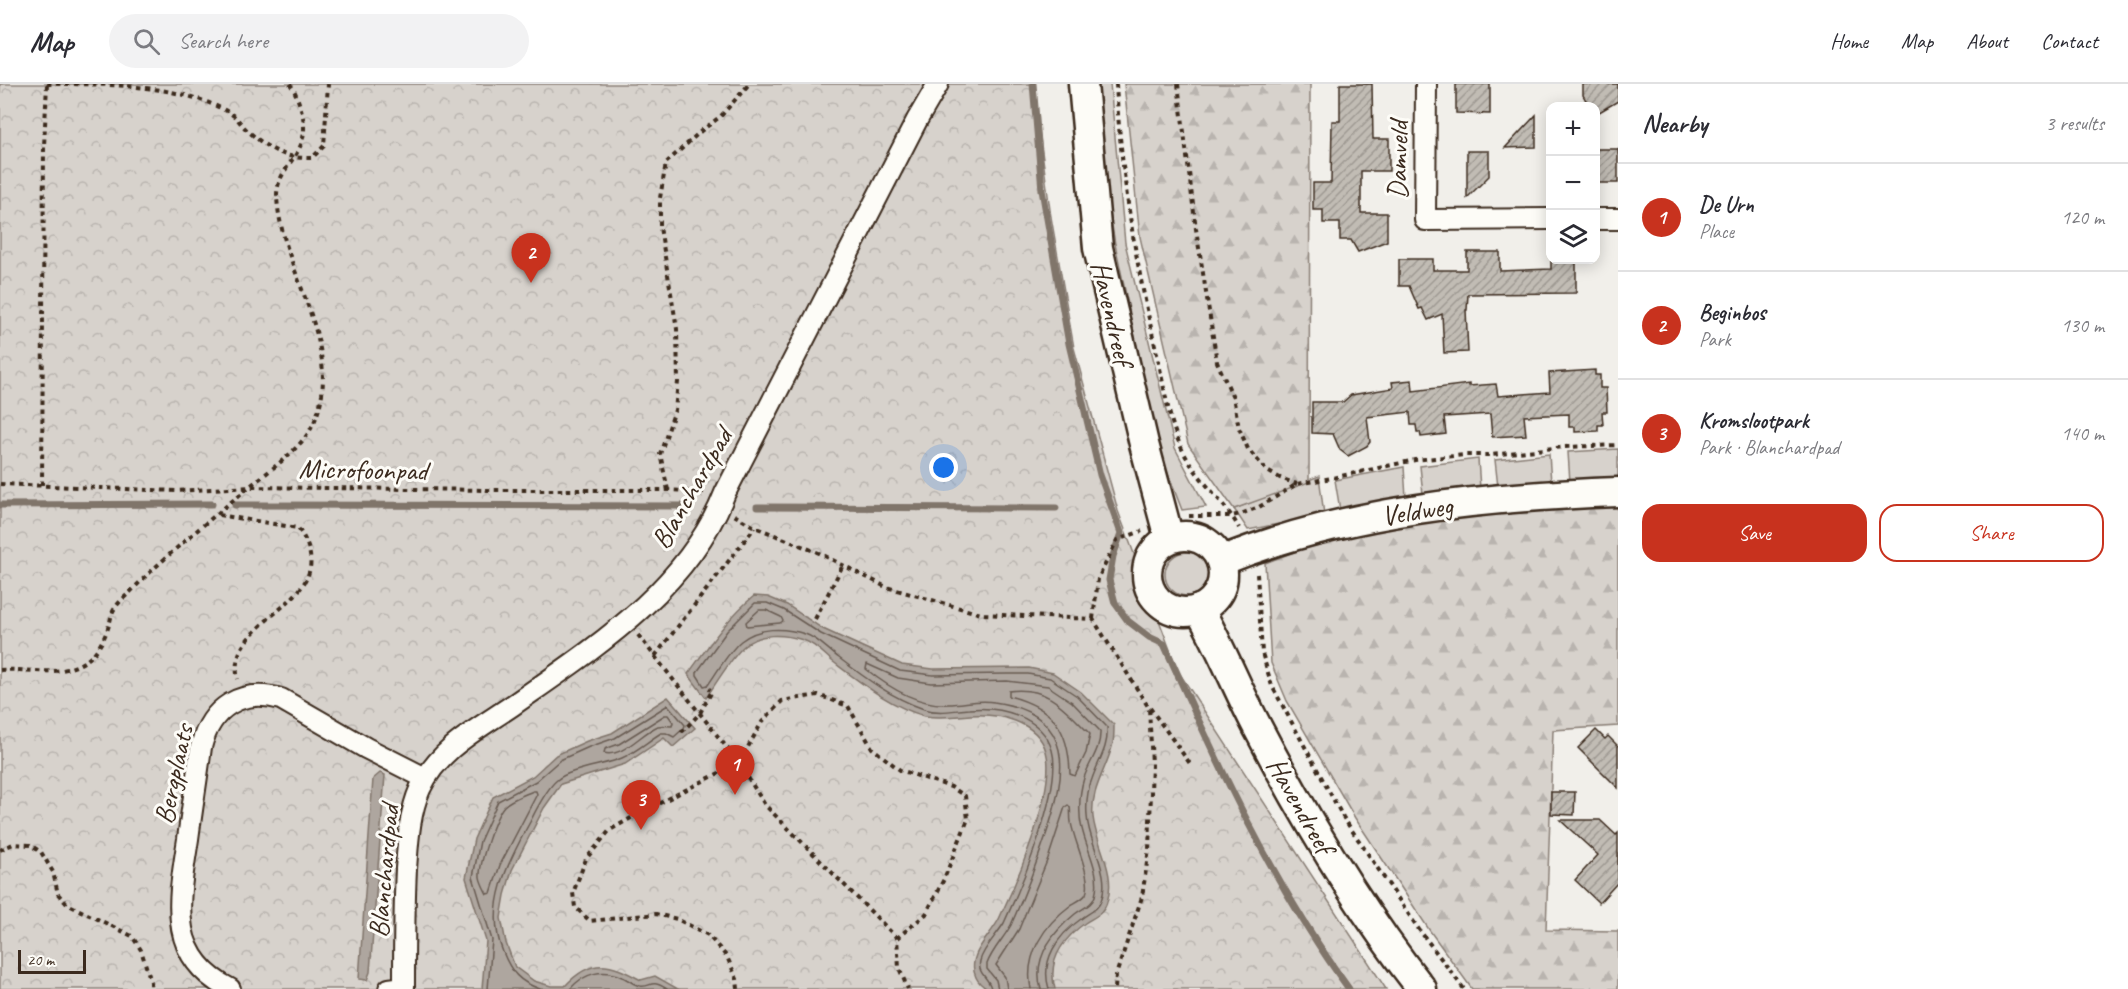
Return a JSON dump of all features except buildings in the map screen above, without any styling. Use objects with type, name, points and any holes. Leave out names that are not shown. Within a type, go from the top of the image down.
[{"type":"street","name":"Blanchardpad","points":[[397,988],[408,843],[414,810],[425,778],[439,759],[459,742],[561,671],[626,621],[661,590],[692,552],[722,501],[912,130],[938,84]]},
{"type":"street","name":"Havendreef","points":[[1083,84],[1098,248],[1144,444],[1169,538]]},
{"type":"street","name":"Damveld","points":[[1426,84],[1425,220],[1546,219]]},
{"type":"street","points":[[1600,219],[1618,219]]},
{"type":"street","name":"Veldweg","points":[[1221,561],[1301,534],[1370,517],[1424,507],[1530,496],[1618,492]]},
{"type":"street","points":[[1182,535],[1200,538],[1215,550],[1221,561],[1222,584],[1217,595],[1209,604],[1199,609],[1186,612],[1173,610],[1161,604],[1152,594],[1147,576],[1150,556],[1169,538],[1182,535]]},
{"type":"street","name":"Havendreef","points":[[1199,609],[1212,631],[1235,685],[1312,827],[1422,989]]},
{"type":"street","name":"Bergplaats","points":[[230,989],[207,974],[196,962],[183,936],[179,916],[181,885],[201,747],[214,717],[231,703],[243,698],[268,696],[281,699],[366,748],[425,778]]},
{"type":"path","points":[[42,485],[44,157],[47,84],[128,84],[189,95],[228,113],[271,149],[294,158],[312,158],[324,146],[328,84]]},
{"type":"path","points":[[0,669],[60,672],[85,662],[97,649],[108,628],[113,609],[160,562],[281,462],[308,434],[317,416],[322,394],[323,362],[317,331],[280,219],[277,194],[279,181],[302,145],[305,132],[297,98],[290,84]]},
{"type":"path","points":[[668,490],[660,454],[675,410],[678,382],[677,329],[660,227],[660,198],[666,163],[721,116],[749,84]]},
{"type":"path","points":[[1178,84],[1196,229],[1217,362],[1233,397],[1239,428],[1248,449],[1266,471],[1297,484]]},
{"type":"path","points":[[1232,516],[1259,507],[1297,484],[1415,460],[1564,447],[1618,445]]},
{"type":"path","name":"Microfoonpad","points":[[0,484],[176,491],[250,487],[668,490],[722,501]]},
{"type":"path","points":[[722,501],[755,527],[843,565],[886,587],[981,614],[1093,619]]},
{"type":"path","points":[[218,514],[298,528],[308,542],[309,579],[285,606],[247,640],[237,659],[237,677],[242,687]]},
{"type":"path","points":[[655,656],[755,527]]},
{"type":"path","points":[[1121,538],[1117,540],[1098,579],[1093,619],[1149,708],[1191,765]]},
{"type":"path","points":[[814,619],[843,565]]},
{"type":"path","points":[[626,621],[739,763],[765,805],[897,938],[899,968],[908,989]]},
{"type":"path","points":[[681,730],[683,731],[700,713],[712,691],[709,689]]},
{"type":"path","points":[[738,989],[727,957],[708,935],[677,919],[656,914],[590,921],[575,907],[573,892],[586,859],[610,830],[739,763],[762,722],[782,701],[818,694],[848,706],[872,748],[900,770],[951,787],[965,796],[968,819],[944,879],[926,914],[897,938]]},
{"type":"path","points":[[1115,989],[1116,975],[1142,897],[1149,849],[1152,764],[1149,708]]},
{"type":"path","points":[[0,850],[13,844],[22,844],[30,845],[41,852],[52,872],[58,894],[67,904],[132,936],[141,950],[151,982],[150,989]]},
{"type":"green space","points":[[0,84],[1035,84],[1051,217],[1074,348],[1118,511],[1178,671],[1386,989],[0,989]]},
{"type":"green space","points":[[1096,84],[1110,84],[1125,243],[1175,448],[1206,507],[1182,510],[1160,453],[1115,244],[1103,170]]},
{"type":"green space","points":[[1124,84],[1310,84],[1309,482],[1234,509],[1188,444],[1140,237]]},
{"type":"green space","points":[[1618,449],[1618,480],[1570,482],[1568,452]]},
{"type":"green space","points":[[1549,454],[1551,483],[1498,487],[1495,460]]},
{"type":"green space","points":[[1478,459],[1480,489],[1423,494],[1420,466]]},
{"type":"green space","points":[[1404,467],[1406,498],[1340,510],[1335,480]]},
{"type":"green space","points":[[1319,476],[1324,515],[1248,530],[1234,509]]},
{"type":"green space","points":[[1618,504],[1618,726],[1553,730],[1546,930],[1618,931],[1618,989],[1472,989],[1430,931],[1355,818],[1287,701],[1271,663],[1265,563],[1325,540],[1471,512]]},
{"type":"green space","points":[[1187,552],[1202,559],[1209,574],[1202,589],[1187,596],[1172,589],[1165,574],[1172,559]]},
{"type":"water","points":[[754,596],[768,597],[787,605],[823,629],[902,665],[933,669],[1029,668],[1053,673],[1081,692],[1114,725],[1113,743],[1096,788],[1093,807],[1095,828],[1108,870],[1107,902],[1101,912],[1070,936],[1059,952],[1053,969],[1055,989],[987,988],[978,981],[974,970],[975,956],[999,919],[1033,836],[1046,788],[1048,767],[1046,751],[1041,741],[1025,726],[1004,718],[981,715],[937,717],[912,712],[865,685],[811,644],[788,636],[764,637],[749,642],[733,659],[706,698],[688,674],[727,623]]},
{"type":"water","points":[[668,697],[695,728],[673,747],[664,738],[625,764],[561,784],[544,808],[512,870],[501,918],[506,943],[515,967],[534,981],[551,986],[565,986],[584,970],[602,966],[620,970],[641,980],[655,976],[678,989],[482,989],[486,941],[466,878],[474,839],[493,797],[533,776],[556,755],[612,733]]},
{"type":"water","points":[[380,773],[385,775],[370,972],[367,980],[359,979],[373,779]]},
{"type":"waterway","points":[[1033,84],[1042,190],[1069,344],[1100,475],[1121,533],[1113,556],[1109,580],[1115,603],[1128,621],[1149,637],[1164,644],[1204,733],[1271,865],[1321,949],[1349,989]]},
{"type":"waterway","points":[[0,505],[212,504]]},
{"type":"waterway","points":[[235,505],[687,506]]},
{"type":"waterway","points":[[757,507],[1056,508]]},
{"type":"place","name":"Beginbos","points":[[531,283]]},
{"type":"place","name":"De Urn","points":[[735,795]]},
{"type":"place","name":"Kromslootpark","points":[[641,830]]}]
